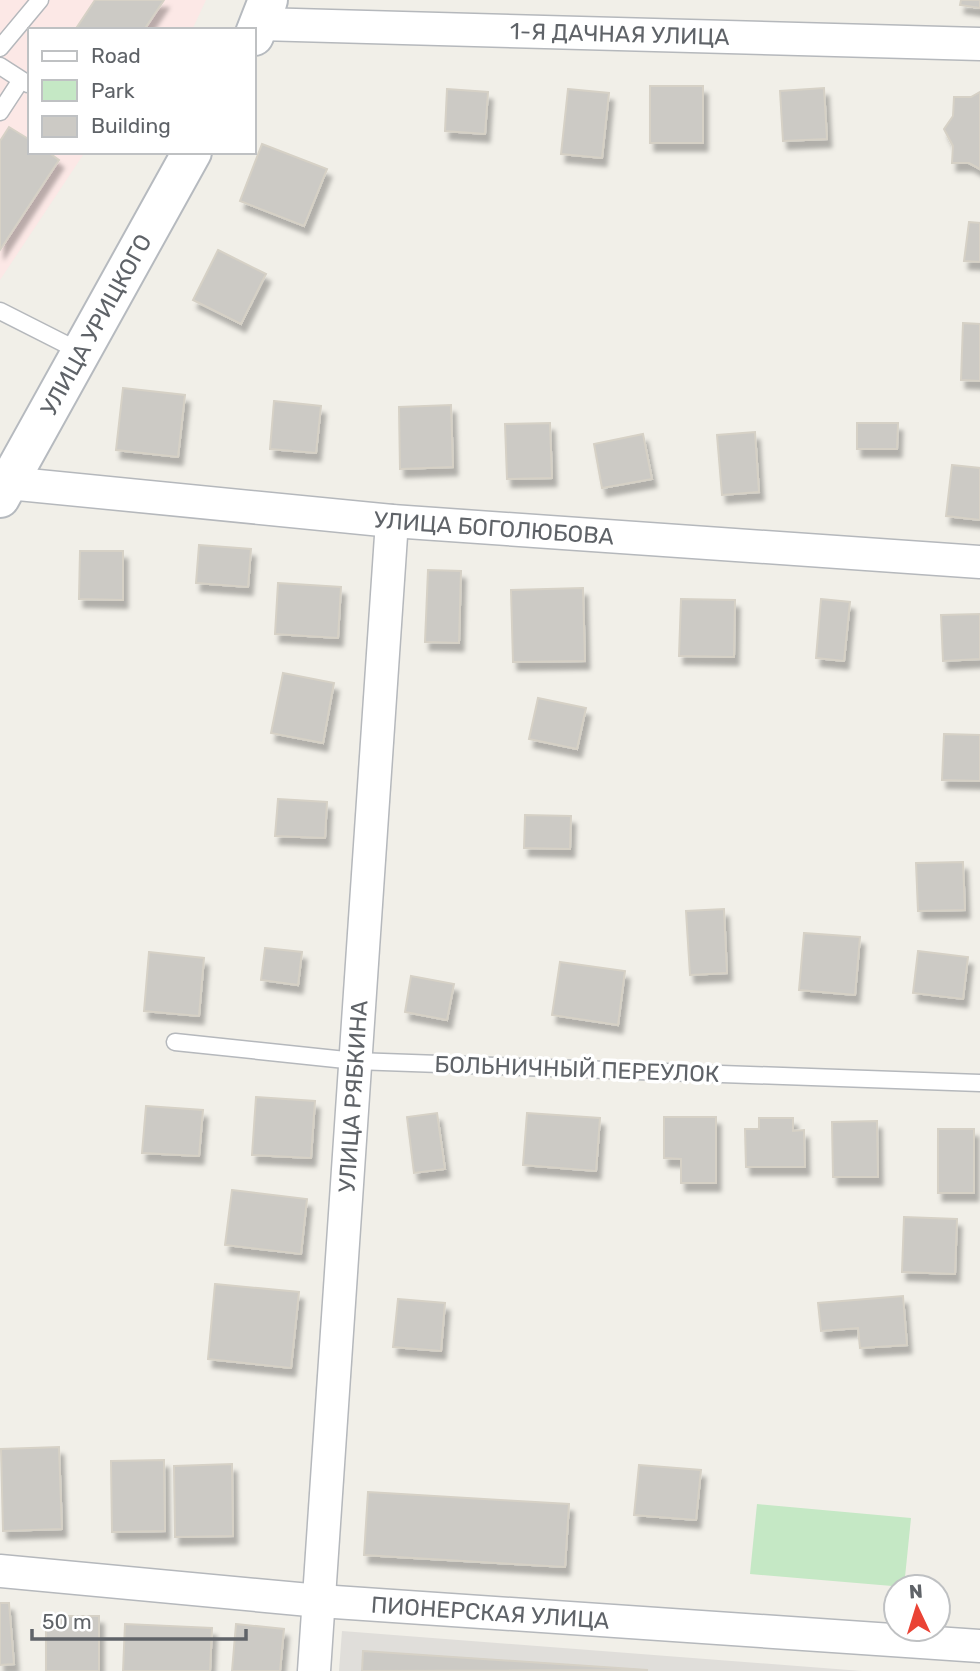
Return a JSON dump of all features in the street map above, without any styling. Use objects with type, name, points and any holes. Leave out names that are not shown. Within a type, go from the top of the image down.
[{"type":"street","name":"1-Я ДАЧНАЯ УЛИЦА","points":[[261,20],[980,44]]},
{"type":"street","name":"УЛИЦА УРИЦКОГО","points":[[4,491],[191,154]]},
{"type":"street","name":"УЛИЦА БОГОЛЮБОВА","points":[[4,491],[980,562]]},
{"type":"street","name":"УЛИЦА РЯБКИНА","points":[[314,1671],[392,521]]},
{"type":"street","name":"ПИОНЕРСКАЯ УЛИЦА","points":[[0,1571],[320,1601],[980,1646]]},
{"type":"lane","points":[[0,48],[40,0]]},
{"type":"lane","points":[[0,66],[25,83],[0,113]]},
{"type":"lane","points":[[0,312],[81,352]]},
{"type":"lane","name":"БОЛЬНИЧНЫЙ ПЕРЕУЛОК","points":[[175,1042],[355,1061],[980,1083]]},
{"type":"shaded area","points":[[0,0],[206,0],[193,28],[28,28],[28,154],[84,154],[0,280]]},
{"type":"shaded area","points":[[342,1631],[862,1671],[339,1671]]},
{"type":"green space","points":[[757,1504],[911,1518],[905,1573],[882,1573],[882,1585],[750,1574]]},
{"type":"building","points":[[95,0],[164,0],[145,28],[76,28]]},
{"type":"building","points":[[961,0],[980,0],[980,8],[960,5]]},
{"type":"building","points":[[650,86],[703,86],[703,143],[650,143]]},
{"type":"building","points":[[824,88],[827,139],[783,141],[780,91]]},
{"type":"building","points":[[447,89],[488,92],[485,134],[445,131]]},
{"type":"building","points":[[568,89],[609,93],[602,158],[561,154]]},
{"type":"building","points":[[980,92],[980,169],[969,163],[952,163],[953,146],[944,129],[953,116],[954,97],[971,97]]},
{"type":"building","points":[[9,127],[28,139],[28,154],[51,154],[59,160],[0,250],[0,141]]},
{"type":"building","points":[[262,144],[327,169],[304,226],[240,201]]},
{"type":"building","points":[[969,222],[980,223],[980,262],[964,261]]},
{"type":"building","points":[[218,250],[266,274],[241,324],[193,300]]},
{"type":"building","points":[[963,323],[980,324],[980,381],[961,380]]},
{"type":"building","points":[[123,388],[185,395],[178,457],[116,450]]},
{"type":"building","points":[[274,401],[321,406],[316,453],[270,449]]},
{"type":"building","points":[[451,405],[453,467],[400,469],[399,407]]},
{"type":"building","points":[[550,423],[552,478],[507,479],[505,424]]},
{"type":"building","points":[[857,423],[898,423],[897,449],[857,449]]},
{"type":"building","points":[[755,432],[759,492],[722,495],[717,435]]},
{"type":"building","points":[[643,434],[652,479],[602,488],[594,444]]},
{"type":"building","points":[[952,465],[980,468],[980,520],[946,516]]},
{"type":"building","points":[[199,545],[251,549],[248,587],[196,583]]},
{"type":"building","points":[[80,551],[123,551],[123,600],[79,599]]},
{"type":"building","points":[[428,570],[461,571],[459,643],[425,642]]},
{"type":"building","points":[[278,583],[341,587],[338,638],[275,634]]},
{"type":"building","points":[[583,588],[585,661],[513,662],[511,590]]},
{"type":"building","points":[[681,599],[735,600],[734,657],[679,656]]},
{"type":"building","points":[[821,599],[850,602],[844,661],[816,658]]},
{"type":"building","points":[[980,614],[980,659],[943,661],[941,615]]},
{"type":"building","points":[[283,673],[334,683],[323,743],[271,733]]},
{"type":"building","points":[[538,698],[586,708],[577,749],[529,739]]},
{"type":"building","points":[[944,734],[980,735],[980,781],[942,780]]},
{"type":"building","points":[[278,799],[327,802],[325,838],[275,836]]},
{"type":"building","points":[[525,815],[571,816],[570,849],[524,848]]},
{"type":"building","points":[[963,862],[965,910],[918,911],[916,863]]},
{"type":"building","points":[[724,909],[727,973],[690,975],[686,911]]},
{"type":"building","points":[[804,933],[860,937],[855,995],[799,990]]},
{"type":"building","points":[[265,948],[302,952],[298,985],[261,980]]},
{"type":"building","points":[[918,951],[968,957],[963,999],[913,993]]},
{"type":"building","points":[[149,952],[204,958],[199,1016],[144,1011]]},
{"type":"building","points":[[560,962],[625,971],[618,1025],[552,1015]]},
{"type":"building","points":[[411,976],[454,984],[447,1020],[405,1012]]},
{"type":"building","points":[[256,1097],[315,1101],[311,1158],[252,1155]]},
{"type":"building","points":[[146,1106],[203,1110],[199,1156],[142,1153]]},
{"type":"building","points":[[437,1113],[445,1169],[414,1173],[407,1117]]},
{"type":"building","points":[[527,1113],[600,1118],[596,1171],[523,1165]]},
{"type":"building","points":[[664,1117],[716,1117],[716,1183],[681,1183],[681,1159],[664,1158]]},
{"type":"building","points":[[759,1118],[793,1118],[793,1131],[804,1130],[805,1167],[746,1167],[745,1129],[759,1129]]},
{"type":"building","points":[[877,1121],[878,1177],[833,1177],[832,1122]]},
{"type":"building","points":[[938,1129],[974,1129],[974,1193],[938,1193]]},
{"type":"building","points":[[232,1190],[307,1199],[301,1254],[225,1245]]},
{"type":"building","points":[[904,1217],[957,1219],[955,1274],[902,1272]]},
{"type":"building","points":[[215,1284],[299,1292],[291,1368],[208,1359]]},
{"type":"building","points":[[903,1296],[907,1345],[860,1348],[858,1328],[821,1331],[818,1303]]},
{"type":"building","points":[[398,1299],[445,1303],[441,1351],[393,1347]]},
{"type":"building","points":[[59,1447],[62,1529],[3,1531],[1,1449]]},
{"type":"building","points":[[164,1460],[165,1531],[112,1532],[111,1461]]},
{"type":"building","points":[[232,1464],[233,1536],[175,1537],[174,1466]]},
{"type":"building","points":[[639,1465],[701,1470],[696,1520],[634,1515]]},
{"type":"building","points":[[368,1492],[569,1504],[565,1567],[364,1555]]},
{"type":"building","points":[[0,1603],[9,1603],[14,1664],[0,1665]]},
{"type":"building","points":[[46,1616],[99,1616],[99,1671],[46,1671]]},
{"type":"building","points":[[125,1624],[212,1628],[210,1671],[123,1671]]},
{"type":"building","points":[[236,1624],[284,1629],[280,1671],[232,1671]]},
{"type":"building","points":[[363,1651],[648,1670],[362,1671]]}]
